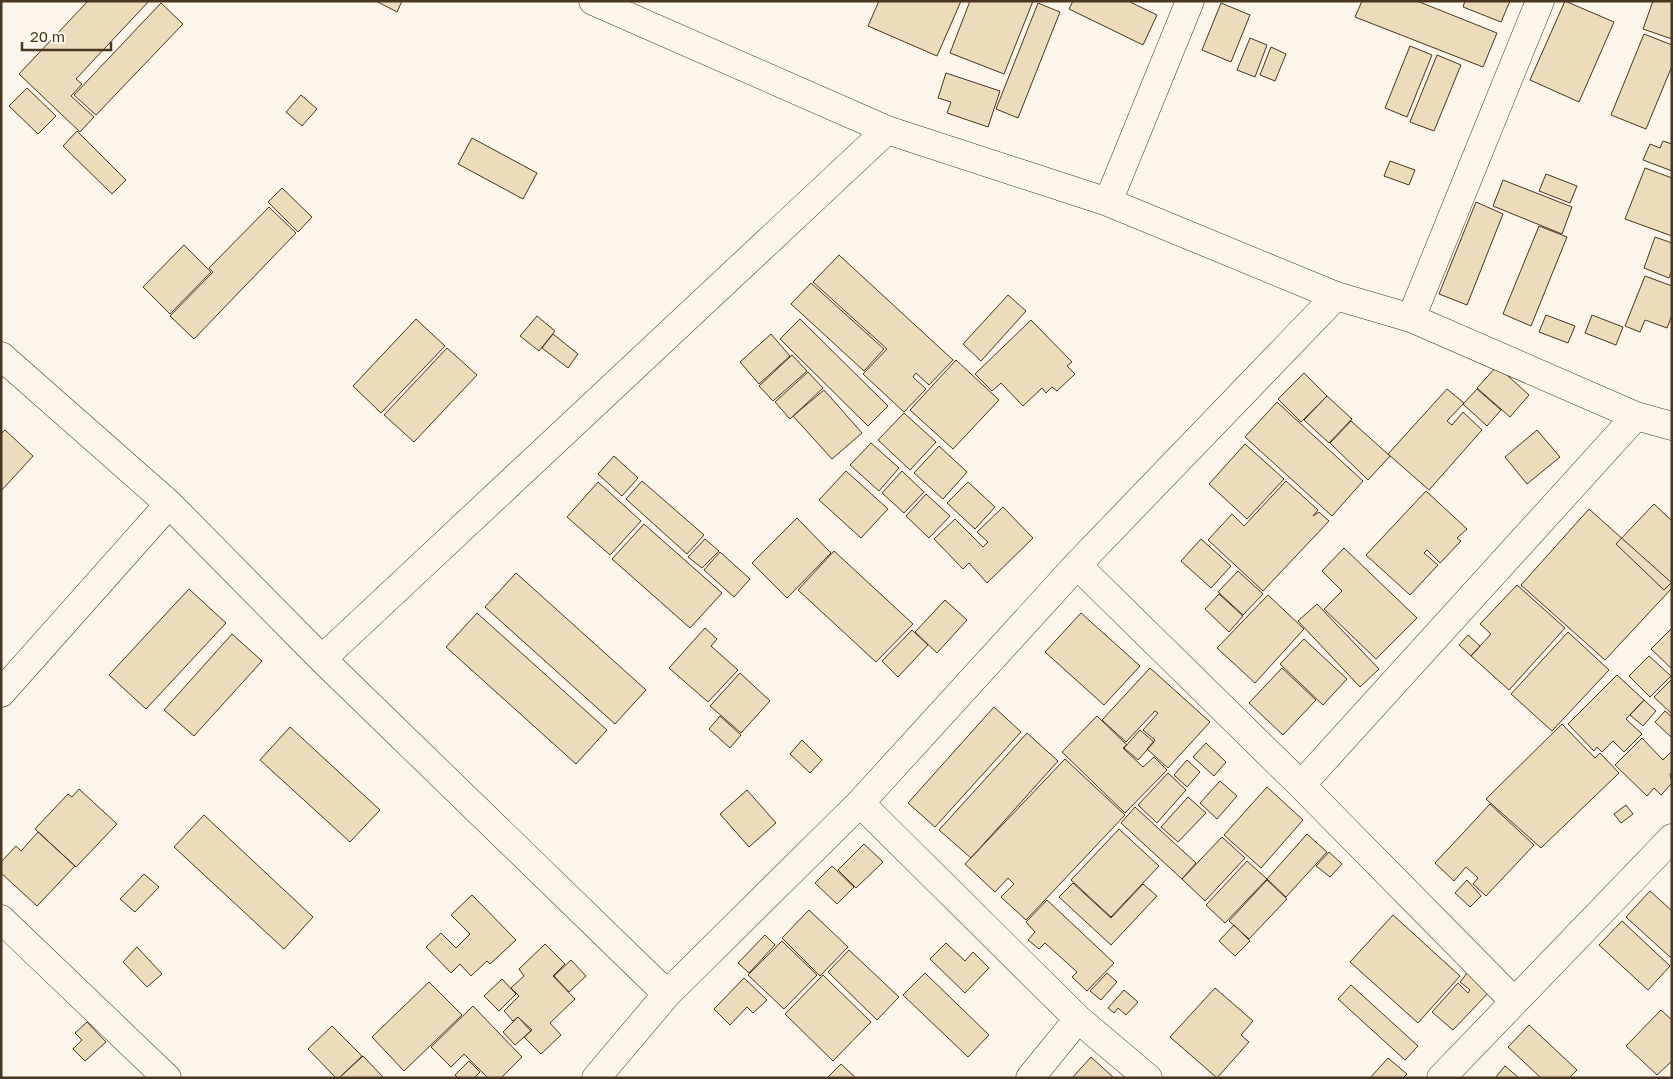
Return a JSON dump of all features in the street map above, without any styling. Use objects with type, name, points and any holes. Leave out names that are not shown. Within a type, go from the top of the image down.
[{"type":"street","points":[[593,1],[887,130],[1108,202],[1336,296],[1411,318],[1636,416],[1672,426]]},
{"type":"street","points":[[1108,202],[1190,1]]},
{"type":"street","points":[[1411,318],[1540,1]]},
{"type":"street","points":[[322,659],[887,130]]},
{"type":"street","points":[[596,1078],[667,994],[860,802],[1077,565],[1336,296]]},
{"type":"street","points":[[1,356],[169,504],[322,659],[667,994]]},
{"type":"street","points":[[1301,785],[1636,416]]},
{"type":"street","points":[[1,693],[169,504]]},
{"type":"street","points":[[1077,565],[1301,785],[1513,1000]]},
{"type":"street","points":[[860,802],[1078,1019],[1148,1078]]},
{"type":"street","points":[[1441,1078],[1513,1000],[1672,838]]},
{"type":"street","points":[[1,919],[167,1078]]},
{"type":"street","points":[[1030,1078],[1078,1019]]},
{"type":"building","points":[[88,1],[149,1],[76,79],[82,84],[71,96],[94,117],[80,132],[19,74]]},
{"type":"building","points":[[376,1],[402,1],[397,12]]},
{"type":"building","points":[[879,1],[961,1],[937,56],[868,26]]},
{"type":"building","points":[[970,1],[1033,1],[1004,74],[950,53]]},
{"type":"building","points":[[1073,1],[1128,1],[1157,15],[1143,45],[1069,9]]},
{"type":"building","points":[[1362,1],[1417,1],[1497,33],[1483,67],[1355,17]]},
{"type":"building","points":[[1465,1],[1510,1],[1501,22],[1463,7]]},
{"type":"building","points":[[1565,1],[1614,22],[1579,102],[1530,80]]},
{"type":"building","points":[[1653,1],[1672,1],[1672,39],[1643,29]]},
{"type":"building","points":[[161,3],[183,24],[96,115],[74,95]]},
{"type":"building","points":[[1038,3],[1060,12],[1018,118],[996,109]]},
{"type":"building","points":[[1221,3],[1250,15],[1231,62],[1202,50]]},
{"type":"building","points":[[1644,34],[1672,45],[1672,66],[1646,129],[1611,115]]},
{"type":"building","points":[[1250,38],[1267,45],[1255,77],[1237,70]]},
{"type":"building","points":[[1410,46],[1432,55],[1407,117],[1385,108]]},
{"type":"building","points":[[1271,47],[1286,54],[1275,81],[1260,75]]},
{"type":"building","points":[[1437,55],[1461,65],[1434,131],[1410,122]]},
{"type":"building","points":[[946,73],[1000,91],[988,127],[947,113],[951,102],[938,98]]},
{"type":"building","points":[[27,88],[56,116],[38,134],[9,106]]},
{"type":"building","points":[[301,95],[317,109],[302,126],[286,112]]},
{"type":"building","points":[[77,131],[126,180],[112,194],[63,146]]},
{"type":"building","points":[[472,138],[537,173],[523,199],[458,164]]},
{"type":"building","points":[[1663,141],[1672,144],[1672,171],[1643,160],[1650,144],[1660,148]]},
{"type":"building","points":[[1390,161],[1415,170],[1409,185],[1384,176]]},
{"type":"building","points":[[1645,168],[1672,178],[1672,236],[1625,219]]},
{"type":"building","points":[[1546,174],[1577,186],[1570,203],[1539,191]]},
{"type":"building","points":[[1503,180],[1572,207],[1562,234],[1493,206]]},
{"type":"building","points":[[282,188],[312,217],[298,232],[268,202]]},
{"type":"building","points":[[1476,202],[1503,214],[1467,305],[1439,294]]},
{"type":"building","points":[[269,207],[296,233],[194,339],[170,316],[213,272],[209,268]]},
{"type":"building","points":[[1539,226],[1567,237],[1531,326],[1503,314]]},
{"type":"building","points":[[1655,237],[1672,243],[1672,270],[1669,278],[1644,268]]},
{"type":"building","points":[[184,245],[211,272],[170,314],[143,287]]},
{"type":"building","points":[[839,255],[953,360],[929,385],[916,373],[913,377],[926,389],[904,412],[863,374],[887,349],[813,282]]},
{"type":"building","points":[[1645,276],[1672,286],[1672,315],[1667,328],[1645,320],[1640,332],[1625,326]]},
{"type":"building","points":[[811,283],[884,349],[864,371],[791,304]]},
{"type":"building","points":[[1008,295],[1026,311],[981,361],[963,344]]},
{"type":"building","points":[[1546,315],[1575,326],[1568,343],[1539,332]]},
{"type":"building","points":[[1592,315],[1623,327],[1616,345],[1585,333]]},
{"type":"building","points":[[537,316],[555,331],[539,351],[520,336]]},
{"type":"building","points":[[416,319],[445,346],[381,413],[353,386]]},
{"type":"building","points":[[800,319],[888,406],[868,426],[780,339]]},
{"type":"building","points":[[1031,320],[1072,362],[1067,366],[1075,374],[1057,391],[1052,387],[1046,393],[1042,388],[1023,406],[1001,383],[992,391],[975,374]]},
{"type":"building","points":[[553,334],[578,354],[568,368],[542,348]]},
{"type":"building","points":[[771,334],[790,356],[759,384],[740,362]]},
{"type":"building","points":[[447,348],[477,375],[414,442],[384,415]]},
{"type":"building","points":[[792,355],[807,371],[773,401],[759,386]]},
{"type":"building","points":[[956,360],[999,400],[953,449],[910,410]]},
{"type":"building","points":[[1497,366],[1529,395],[1510,417],[1477,388]]},
{"type":"building","points":[[808,372],[823,388],[790,419],[775,402]]},
{"type":"building","points":[[1304,373],[1327,396],[1301,422],[1278,399]]},
{"type":"building","points":[[1447,389],[1464,403],[1447,421],[1452,425],[1463,412],[1482,430],[1429,490],[1388,454]]},
{"type":"building","points":[[1477,389],[1501,410],[1487,426],[1463,404]]},
{"type":"building","points":[[824,390],[862,433],[832,459],[793,416]]},
{"type":"building","points":[[1327,396],[1352,419],[1329,443],[1304,420]]},
{"type":"building","points":[[1277,402],[1363,481],[1332,516],[1245,437]]},
{"type":"building","points":[[904,413],[936,442],[910,470],[878,440]]},
{"type":"building","points":[[1351,421],[1390,456],[1368,480],[1330,443]]},
{"type":"building","points":[[5,430],[33,456],[1,491],[1,434]]},
{"type":"building","points":[[1537,430],[1560,457],[1527,484],[1505,457]]},
{"type":"building","points":[[871,443],[899,468],[879,491],[850,465]]},
{"type":"building","points":[[1245,444],[1284,479],[1247,519],[1209,484]]},
{"type":"building","points":[[939,446],[967,472],[943,499],[914,473]]},
{"type":"building","points":[[614,456],[638,478],[622,496],[598,474]]},
{"type":"building","points":[[846,471],[888,509],[861,538],[819,500]]},
{"type":"building","points":[[902,471],[924,492],[904,513],[882,493]]},
{"type":"building","points":[[642,481],[704,535],[687,554],[626,499]]},
{"type":"building","points":[[1286,481],[1318,510],[1313,516],[1319,512],[1329,521],[1263,591],[1208,540],[1232,514],[1244,526]]},
{"type":"building","points":[[598,482],[641,521],[610,555],[567,517]]},
{"type":"building","points":[[968,482],[995,507],[975,529],[947,503]]},
{"type":"building","points":[[1426,491],[1467,529],[1457,538],[1461,541],[1440,563],[1427,550],[1424,553],[1438,565],[1410,595],[1366,555]]},
{"type":"building","points":[[926,494],[950,516],[929,538],[906,516]]},
{"type":"building","points":[[1654,504],[1672,521],[1672,582],[1664,590],[1616,544]]},
{"type":"building","points":[[1003,507],[1033,538],[987,583],[969,563],[963,569],[934,539],[955,519],[983,547],[988,542],[977,532]]},
{"type":"building","points":[[1589,509],[1672,583],[1672,588],[1605,660],[1521,585]]},
{"type":"building","points":[[797,518],[831,553],[787,598],[752,563]]},
{"type":"building","points":[[644,524],[722,593],[690,628],[612,559]]},
{"type":"building","points":[[705,539],[719,551],[702,568],[688,557]]},
{"type":"building","points":[[1201,539],[1231,566],[1211,588],[1181,561]]},
{"type":"building","points":[[1344,548],[1417,618],[1376,659],[1324,609],[1342,591],[1322,571]]},
{"type":"building","points":[[834,551],[913,624],[876,662],[798,590]]},
{"type":"building","points":[[720,552],[750,579],[734,597],[704,570]]},
{"type":"building","points":[[1238,571],[1263,594],[1243,615],[1218,592]]},
{"type":"building","points":[[516,573],[646,690],[615,724],[485,607]]},
{"type":"building","points":[[1517,585],[1565,628],[1509,690],[1471,656],[1491,634],[1480,624]]},
{"type":"building","points":[[189,589],[226,623],[146,709],[109,675]]},
{"type":"building","points":[[1219,594],[1243,616],[1229,632],[1205,609]]},
{"type":"building","points":[[1268,595],[1304,629],[1255,683],[1217,648]]},
{"type":"building","points":[[945,600],[967,620],[937,653],[915,632]]},
{"type":"building","points":[[1317,604],[1379,669],[1360,687],[1298,621]]},
{"type":"building","points":[[477,613],[607,730],[576,764],[446,647]]},
{"type":"building","points":[[1081,613],[1140,666],[1104,705],[1045,652]]},
{"type":"building","points":[[705,628],[717,639],[711,646],[738,670],[708,702],[669,668]]},
{"type":"building","points":[[1672,628],[1672,669],[1651,649]]},
{"type":"building","points":[[912,630],[928,645],[898,677],[882,661]]},
{"type":"building","points":[[1568,632],[1609,670],[1552,731],[1511,694]]},
{"type":"building","points":[[232,634],[262,661],[194,736],[164,710]]},
{"type":"building","points":[[1468,635],[1480,646],[1471,656],[1459,645]]},
{"type":"building","points":[[1304,639],[1347,679],[1323,705],[1280,664]]},
{"type":"building","points":[[1649,656],[1671,676],[1650,697],[1629,676]]},
{"type":"building","points":[[1150,668],[1210,722],[1168,768],[1147,749],[1155,740],[1143,730],[1158,713],[1155,711],[1126,742],[1102,720]]},
{"type":"building","points":[[1282,668],[1316,700],[1283,735],[1249,703]]},
{"type":"building","points":[[740,673],[770,701],[741,733],[710,706]]},
{"type":"building","points":[[1617,675],[1644,700],[1626,719],[1642,734],[1624,752],[1613,741],[1602,752],[1597,747],[1594,751],[1568,724]]},
{"type":"building","points":[[1672,679],[1672,714],[1654,697]]},
{"type":"building","points":[[1644,700],[1656,711],[1643,726],[1630,715]]},
{"type":"building","points":[[994,707],[1021,732],[935,827],[908,803]]},
{"type":"building","points":[[1665,711],[1672,717],[1672,738],[1655,722]]},
{"type":"building","points":[[720,716],[741,735],[730,748],[709,729]]},
{"type":"building","points":[[1097,716],[1127,745],[1123,748],[1143,767],[1154,757],[1167,770],[1125,813],[1062,752]]},
{"type":"building","points":[[1562,724],[1595,758],[1600,753],[1619,773],[1541,848],[1486,799]]},
{"type":"building","points":[[290,727],[380,810],[350,842],[260,760]]},
{"type":"building","points":[[1140,730],[1154,742],[1138,760],[1124,748]]},
{"type":"building","points":[[1027,733],[1058,761],[971,858],[939,830]]},
{"type":"building","points":[[1642,738],[1663,760],[1672,751],[1672,772],[1670,774],[1672,783],[1661,795],[1654,788],[1647,796],[1615,765]]},
{"type":"building","points":[[802,740],[822,760],[810,773],[790,754]]},
{"type":"building","points":[[1206,743],[1226,762],[1214,776],[1193,757]]},
{"type":"building","points":[[1065,759],[1125,815],[1026,920],[1001,897],[1014,884],[1008,878],[995,892],[965,864]]},
{"type":"building","points":[[1187,760],[1200,772],[1187,787],[1174,775]]},
{"type":"building","points":[[1168,773],[1186,790],[1157,823],[1138,805]]},
{"type":"building","points":[[1220,781],[1237,796],[1217,819],[1200,803]]},
{"type":"building","points":[[1267,787],[1303,820],[1261,868],[1224,835]]},
{"type":"building","points":[[79,789],[117,824],[76,867],[35,829],[68,794],[72,797]]},
{"type":"building","points":[[747,790],[776,823],[749,847],[720,814]]},
{"type":"building","points":[[1188,797],[1206,813],[1178,842],[1161,827]]},
{"type":"building","points":[[1490,804],[1534,845],[1486,896],[1473,884],[1478,878],[1466,867],[1454,881],[1435,863]]},
{"type":"building","points":[[1626,805],[1633,814],[1621,823],[1614,814]]},
{"type":"building","points":[[1135,807],[1196,863],[1182,879],[1121,823]]},
{"type":"building","points":[[204,815],[313,917],[284,949],[174,847]]},
{"type":"building","points":[[1119,829],[1159,866],[1111,917],[1071,880]]},
{"type":"building","points":[[38,832],[75,866],[37,906],[1,873],[1,862],[16,846],[21,851]]},
{"type":"building","points":[[1307,834],[1327,852],[1286,897],[1267,879]]},
{"type":"building","points":[[1222,837],[1245,858],[1205,901],[1182,879]]},
{"type":"building","points":[[864,844],[883,862],[856,888],[838,870]]},
{"type":"building","points":[[1329,852],[1342,864],[1330,877],[1316,866]]},
{"type":"building","points":[[1247,861],[1267,879],[1225,923],[1206,905]]},
{"type":"building","points":[[832,866],[854,887],[837,904],[815,883]]},
{"type":"building","points":[[144,874],[159,887],[135,912],[120,899]]},
{"type":"building","points":[[1267,880],[1287,899],[1249,939],[1229,921]]},
{"type":"building","points":[[1467,880],[1481,896],[1470,907],[1455,893]]},
{"type":"building","points":[[1073,883],[1111,918],[1143,884],[1157,896],[1111,945],[1059,897]]},
{"type":"building","points":[[1650,891],[1672,911],[1672,955],[1670,957],[1626,917]]},
{"type":"building","points":[[472,895],[516,940],[490,964],[487,961],[471,976],[460,964],[451,973],[426,947],[441,933],[456,948],[470,934],[451,915]]},
{"type":"building","points":[[1047,900],[1114,963],[1087,991],[1072,977],[1077,972],[1045,943],[1039,949],[1028,940],[1035,932],[1026,922]]},
{"type":"building","points":[[809,910],[848,947],[820,976],[782,938]]},
{"type":"building","points":[[1393,915],[1460,976],[1418,1023],[1350,962]]},
{"type":"building","points":[[1622,921],[1670,966],[1648,990],[1599,945]]},
{"type":"building","points":[[1234,925],[1250,941],[1235,956],[1219,941]]},
{"type":"building","points":[[765,935],[775,945],[749,973],[738,963]]},
{"type":"building","points":[[782,941],[817,975],[784,1009],[748,975]]},
{"type":"building","points":[[946,943],[965,961],[973,952],[989,968],[965,993],[930,959]]},
{"type":"building","points":[[545,944],[565,964],[553,976],[575,999],[550,1023],[561,1035],[541,1054],[524,1037],[532,1030],[518,1017],[513,1021],[504,1011],[519,996],[511,988],[524,976],[519,969]]},
{"type":"building","points":[[137,947],[162,974],[147,987],[123,962]]},
{"type":"building","points":[[849,950],[899,997],[877,1020],[828,972]]},
{"type":"building","points":[[571,960],[586,976],[569,992],[554,976]]},
{"type":"building","points":[[1468,972],[1490,991],[1453,1030],[1432,1012],[1458,983],[1468,993],[1470,990],[1460,982]]},
{"type":"building","points":[[925,973],[989,1035],[968,1057],[903,995]]},
{"type":"building","points":[[1107,973],[1117,982],[1101,1000],[1090,991]]},
{"type":"building","points":[[823,975],[871,1022],[833,1061],[785,1014]]},
{"type":"building","points":[[744,978],[767,1000],[753,1013],[747,1007],[730,1025],[714,1009]]},
{"type":"building","points":[[502,979],[516,994],[499,1011],[484,996]]},
{"type":"building","points":[[429,982],[462,1015],[404,1071],[372,1037]]},
{"type":"building","points":[[1351,985],[1418,1046],[1405,1060],[1338,999]]},
{"type":"building","points":[[1215,988],[1253,1021],[1241,1035],[1249,1042],[1217,1078],[1170,1037]]},
{"type":"building","points":[[1124,990],[1138,1002],[1126,1015],[1118,1008],[1114,1013],[1108,1008]]},
{"type":"building","points":[[473,1006],[522,1057],[501,1078],[488,1078],[464,1054],[451,1067],[431,1047]]},
{"type":"building","points":[[1661,1010],[1672,1020],[1672,1061],[1657,1075],[1626,1046]]},
{"type":"building","points":[[518,1017],[531,1031],[515,1045],[503,1032]]},
{"type":"building","points":[[87,1022],[106,1042],[85,1061],[73,1049],[82,1040],[75,1033]]},
{"type":"building","points":[[1529,1025],[1577,1070],[1569,1078],[1541,1078],[1508,1047]]},
{"type":"building","points":[[332,1026],[362,1056],[339,1078],[336,1078],[308,1049]]},
{"type":"building","points":[[363,1056],[384,1078],[339,1078]]},
{"type":"building","points":[[1091,1057],[1114,1078],[1072,1078]]},
{"type":"building","points":[[1388,1058],[1407,1074],[1403,1078],[1370,1078]]},
{"type":"building","points":[[469,1061],[480,1072],[474,1078],[458,1078],[455,1075]]},
{"type":"building","points":[[841,1064],[856,1078],[827,1078]]},
{"type":"building","points":[[1505,1066],[1519,1078],[1495,1078]]}]
